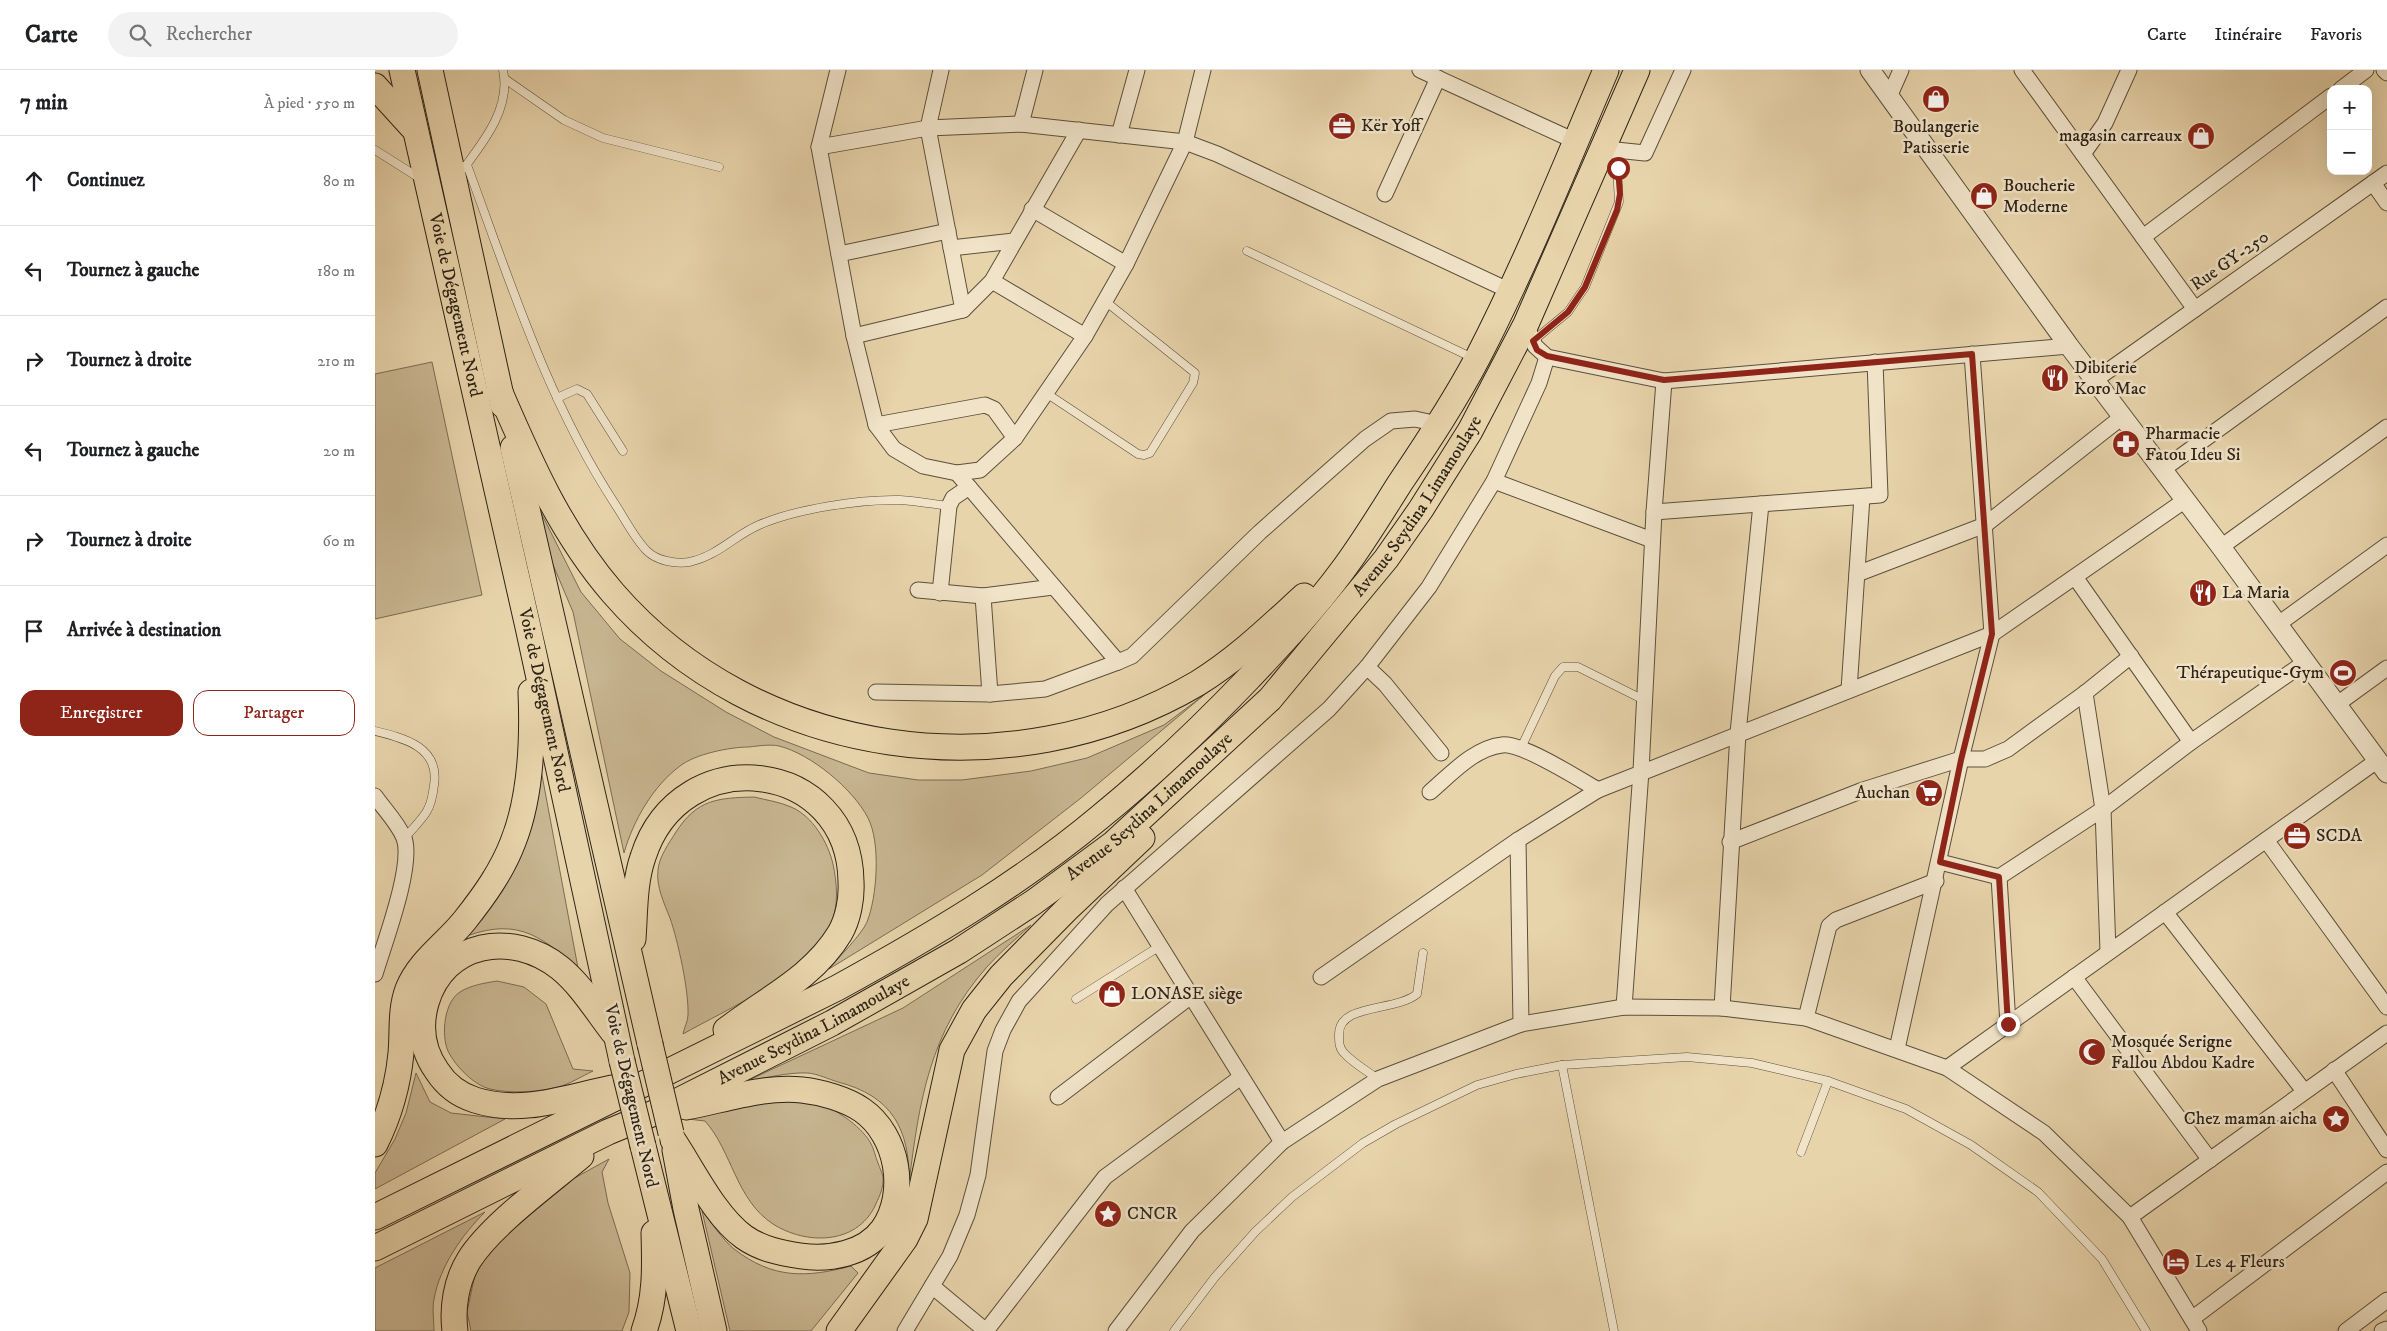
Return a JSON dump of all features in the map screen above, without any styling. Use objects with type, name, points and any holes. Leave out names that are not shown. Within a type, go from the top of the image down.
[{"type":"highway","name":"Voie de Dégagement Nord","points":[[402,70],[528,627],[619,1049],[689,1331]]},
{"type":"highway","name":"Voie de Dégagement Nord","points":[[430,70],[460,175],[499,390],[631,969],[672,1137],[686,1209],[714,1331]]},
{"type":"highway","name":"Avenue Seydina Limamoulaye","points":[[375,1248],[608,1132],[654,1113],[832,1023],[959,951],[1034,902],[1114,842],[1271,699],[1345,612],[1386,559],[1421,509],[1529,333],[1608,151],[1637,70]]},
{"type":"highway","name":"Avenue Seydina Limamoulaye","points":[[375,1217],[837,988],[909,949],[971,910],[1099,819],[1212,716],[1277,648],[1342,571],[1438,424],[1476,360],[1511,291],[1604,73]]},
{"type":"highway","points":[[375,86],[394,104],[415,130]]},
{"type":"highway","points":[[499,390],[539,481],[556,513],[613,593],[646,627],[686,659],[723,683],[771,709],[819,726],[873,740],[938,748],[997,747],[1040,741],[1083,731],[1120,719],[1164,700],[1217,671],[1267,629],[1307,593],[1387,503]]},
{"type":"highway","points":[[375,1144],[392,1100],[398,1072],[403,1011],[408,990],[418,970],[464,922],[480,901],[497,875],[513,842],[526,787],[532,728],[528,627]]},
{"type":"highway","points":[[839,1331],[905,1239],[915,1219],[952,1050],[974,1010],[1001,976],[1066,910],[1158,823],[1271,699]]},
{"type":"highway","points":[[631,969],[637,885],[643,857],[662,820],[677,803],[700,788],[718,781],[752,777],[769,779],[789,786],[805,794],[821,807],[840,834],[851,869],[848,912],[841,931],[828,952],[813,968],[746,1015],[697,1056]]},
{"type":"highway","points":[[619,1049],[580,989],[560,968],[540,955],[519,948],[500,946],[479,948],[449,965],[431,986],[423,1016],[424,1045],[432,1064],[443,1079],[459,1093],[476,1100],[519,1107],[644,1082]]},
{"type":"highway","points":[[654,1113],[776,1090],[802,1090],[843,1101],[863,1110],[878,1126],[891,1148],[896,1166],[897,1189],[891,1212],[882,1230],[867,1243],[849,1253],[829,1258],[807,1257],[769,1249],[744,1236],[725,1219],[672,1137]]},
{"type":"highway","points":[[455,1331],[453,1316],[456,1294],[468,1261],[485,1239],[608,1132]]},
{"type":"highway","points":[[644,1331],[653,1300],[655,1282],[653,1188]]},
{"type":"street","points":[[838,70],[819,147],[854,336],[876,425],[894,449],[923,466],[957,473],[980,470],[1015,438],[1085,336],[1126,264],[1185,142],[1203,70]]},
{"type":"street","points":[[941,70],[928,128],[963,310]]},
{"type":"street","points":[[1021,124],[1035,70]]},
{"type":"street","points":[[1119,135],[1137,70]]},
{"type":"street","points":[[1420,70],[1575,142]]},
{"type":"street","points":[[1608,151],[1645,153],[1683,70]]},
{"type":"street","points":[[1870,70],[2069,346],[2383,766],[2266,840],[1947,1068]]},
{"type":"street","points":[[1889,97],[1901,70]]},
{"type":"street","points":[[2022,70],[2195,309]]},
{"type":"street","points":[[2346,85],[2366,70]]},
{"type":"street","points":[[2384,70],[2387,73]]},
{"type":"street","points":[[2083,154],[2105,124],[2125,72]]},
{"type":"street","points":[[1385,194],[1438,78]]},
{"type":"street","points":[[2143,236],[2327,99]]},
{"type":"street","points":[[819,147],[928,128],[1021,124],[1185,142],[1217,154],[1511,291]]},
{"type":"street","points":[[854,336],[963,310],[991,280],[1079,130]]},
{"type":"street","name":"Rue GY-250","points":[[2095,380],[2387,173]]},
{"type":"street","points":[[2373,184],[2387,203]]},
{"type":"street","points":[[1032,209],[1126,264]]},
{"type":"street","points":[[839,254],[947,230]]},
{"type":"street","points":[[951,248],[1014,241]]},
{"type":"street","points":[[991,280],[1085,336]]},
{"type":"street","points":[[2162,470],[2387,307]]},
{"type":"street","points":[[1529,333],[1537,350],[1547,356],[1664,380],[2069,346]]},
{"type":"street","points":[[1897,1049],[1936,881],[1961,760],[1992,634],[1972,354]]},
{"type":"street","points":[[905,1331],[950,1256],[967,1215],[976,1183],[995,1051],[1003,1030],[1019,1001],[1124,888],[1329,709],[1367,667],[1429,588],[1494,481],[1535,391],[1547,356]]},
{"type":"street","points":[[1654,512],[1880,495],[1875,362]]},
{"type":"street","points":[[1624,1007],[1641,771],[1652,540],[1664,380]]},
{"type":"street","points":[[876,425],[985,405],[994,409],[1015,438]]},
{"type":"street","points":[[1857,574],[1985,525],[2122,417]]},
{"type":"street","points":[[876,692],[990,694],[1045,689],[1132,656],[1260,532],[1365,438],[1391,421],[1415,419],[1438,424]]},
{"type":"street","points":[[2221,547],[2387,427]]},
{"type":"street","points":[[957,473],[1118,662]]},
{"type":"street","points":[[1494,481],[1652,540]]},
{"type":"street","points":[[939,593],[949,506],[953,498],[969,487]]},
{"type":"street","points":[[1849,690],[1862,496]]},
{"type":"street","points":[[1321,977],[1518,840],[1599,790],[1641,771],[1992,634],[2184,502],[2183,498]]},
{"type":"street","points":[[1722,1008],[1730,842],[1738,733],[1761,504]]},
{"type":"street","points":[[2277,625],[2387,545]]},
{"type":"street","points":[[2075,577],[2191,742]]},
{"type":"street","points":[[918,590],[983,596],[1053,587]]},
{"type":"street","points":[[983,596],[990,694]]},
{"type":"street","points":[[1730,842],[1863,790],[1961,760],[1985,759],[2008,749],[2085,693],[2131,656]]},
{"type":"street","points":[[1940,862],[1999,877],[2103,808],[2191,742],[2305,663]]},
{"type":"street","points":[[1367,667],[1385,684],[1441,753]]},
{"type":"street","points":[[2336,705],[2387,668]]},
{"type":"street","points":[[2085,693],[2103,808],[2109,952]]},
{"type":"street","points":[[1430,792],[1469,759],[1490,748],[1504,744],[1521,748],[1599,790]]},
{"type":"street","points":[[375,796],[382,817],[404,839],[405,858],[401,884],[375,974]]},
{"type":"street","points":[[1518,840],[1521,1024]]},
{"type":"street","points":[[2266,840],[2387,1007]]},
{"type":"street","points":[[1999,877],[2008,1024]]},
{"type":"street","points":[[1806,1018],[1829,926],[1836,920],[1936,881]]},
{"type":"street","points":[[1124,888],[1282,1142]]},
{"type":"street","points":[[2165,912],[2304,1091]]},
{"type":"street","points":[[2074,977],[2210,1160]]},
{"type":"street","points":[[1058,1097],[1191,996]]},
{"type":"street","points":[[1116,1331],[1193,1231],[1282,1142],[1378,1079],[1521,1024],[1624,1007],[1722,1008],[1806,1018],[1947,1068],[2044,1133],[2130,1217],[2196,1325],[2387,1172]]},
{"type":"street","points":[[2130,1217],[2387,1033]]},
{"type":"street","points":[[2334,1070],[2387,1150]]},
{"type":"street","points":[[932,1286],[986,1331],[1105,1177],[1241,1077]]},
{"type":"street","points":[[2346,1331],[2387,1300]]},
{"type":"street","points":[[2382,1331],[2387,1329]]},
{"type":"lane","points":[[503,70],[505,80],[501,105],[491,131],[460,175],[570,427],[608,493],[647,552],[668,562],[689,562],[722,549],[758,525],[796,512],[849,504],[900,500],[949,506]]},
{"type":"lane","points":[[505,80],[564,120],[603,138],[719,167]]},
{"type":"lane","points":[[375,150],[427,182]]},
{"type":"lane","points":[[1529,333],[1568,312],[1585,287],[1619,202],[1608,151]]},
{"type":"lane","points":[[1247,251],[1476,360]]},
{"type":"lane","points":[[1046,393],[1139,454],[1150,453],[1193,383],[1195,373],[1105,301]]},
{"type":"lane","points":[[557,398],[577,389],[587,394],[623,450]]},
{"type":"lane","points":[[1521,748],[1555,676],[1563,668],[1577,668],[1644,700]]},
{"type":"lane","points":[[375,731],[405,739],[417,745],[429,758],[435,777],[427,811],[404,839]]},
{"type":"lane","points":[[1076,999],[1160,946]]},
{"type":"lane","points":[[1378,1079],[1344,1053],[1339,1044],[1339,1029],[1345,1017],[1362,1011],[1408,1001],[1417,994],[1423,953]]},
{"type":"lane","points":[[1173,1331],[1215,1277],[1255,1232],[1292,1197],[1363,1143],[1412,1116],[1477,1085],[1562,1065],[1687,1057],[1752,1063],[1828,1081],[1906,1109],[1971,1145],[2038,1192],[2102,1259],[2146,1331]]},
{"type":"lane","points":[[1562,1065],[1614,1331]]},
{"type":"lane","points":[[1801,1152],[1828,1081]]},
{"type":"shaded area","points":[[432,362],[482,595],[375,619],[375,374]]},
{"type":"shaded area","points":[[535,501],[581,592],[620,639],[661,671],[726,712],[774,737],[869,773],[918,780],[962,780],[1031,771],[1087,758],[1164,725],[1204,695],[1081,798],[982,875],[829,969],[864,927],[870,911],[875,885],[876,855],[875,841],[868,818],[842,785],[830,774],[804,757],[779,746],[741,747],[694,758],[670,774],[645,805],[624,853],[573,612],[551,560]]},
{"type":"shaded area","points":[[536,743],[578,968],[550,945],[537,937],[523,932],[510,929],[495,929],[478,932],[459,939],[500,892],[517,865],[523,850],[531,812]]},
{"type":"shaded area","points":[[754,797],[791,807],[813,823],[831,856],[837,894],[834,917],[821,942],[787,974],[744,1001],[683,1034],[688,1017],[687,993],[676,939],[659,888],[660,860],[667,845],[684,821],[700,807],[709,802],[719,800]]},
{"type":"shaded area","points":[[1031,925],[991,962],[967,992],[952,1017],[930,1069],[923,1096],[909,1183],[906,1146],[901,1131],[894,1118],[872,1096],[857,1088],[808,1073],[785,1074],[747,1081],[903,1008]]},
{"type":"shaded area","points":[[497,981],[524,987],[546,1004],[573,1069],[593,1071],[562,1086],[524,1092],[490,1089],[478,1084],[466,1074],[448,1051],[445,1036],[447,1011],[450,1003],[460,992],[473,986]]},
{"type":"shaded area","points":[[416,1073],[430,1102],[451,1113],[505,1119],[375,1189],[375,1173],[395,1139],[406,1113]]},
{"type":"shaded area","points":[[751,1099],[815,1102],[838,1113],[860,1129],[871,1144],[883,1179],[879,1197],[867,1219],[856,1228],[843,1234],[829,1238],[815,1238],[800,1236],[786,1231],[773,1224],[761,1214],[742,1189],[722,1146],[705,1121],[688,1119]]},
{"type":"shaded area","points":[[609,1159],[602,1172],[608,1203],[630,1273],[629,1312],[622,1331],[471,1331],[467,1312],[474,1279],[487,1245],[562,1185]]},
{"type":"shaded area","points":[[702,1211],[721,1236],[734,1249],[762,1266],[776,1271],[804,1274],[819,1273],[851,1266],[858,1273],[811,1331],[730,1331]]},
{"type":"shaded area","points":[[485,1212],[460,1241],[441,1275],[433,1303],[434,1331],[375,1331],[375,1268]]},
{"type":"place","name":"Boulangerie Patisserie","points":[[1936,99]]},
{"type":"place","name":"Kër Yoff","points":[[1342,126]]},
{"type":"place","name":"magasin carreaux","points":[[2201,136]]},
{"type":"place","name":"Boucherie Moderne","points":[[1984,196]]},
{"type":"place","name":"Dibiterie Koro Mac","points":[[2055,378]]},
{"type":"place","name":"Pharmacie Fatou Ideu Si","points":[[2126,444]]},
{"type":"place","name":"La Maria","points":[[2203,593]]},
{"type":"place","name":"Thérapeutique-Gym","points":[[2343,673]]},
{"type":"place","name":"Auchan","points":[[1929,793]]},
{"type":"place","name":"SCDA","points":[[2297,836]]},
{"type":"place","name":"LONASE siège","points":[[1112,994]]},
{"type":"place","name":"Mosquée Serigne Fallou Abdou Kadre","points":[[2092,1052]]},
{"type":"place","name":"Chez maman aicha","points":[[2336,1119]]},
{"type":"place","name":"CNCR","points":[[1108,1214]]},
{"type":"place","name":"Les 4 Fleurs","points":[[2176,1262]]},
{"type":"route","points":[[1618,168],[1620,194],[1617,210],[1585,287],[1579,299],[1568,312],[1533,341],[1537,350],[1547,356],[1664,380],[1972,354],[1992,634],[1961,760],[1940,862],[1999,877],[2008,1024]]}]
